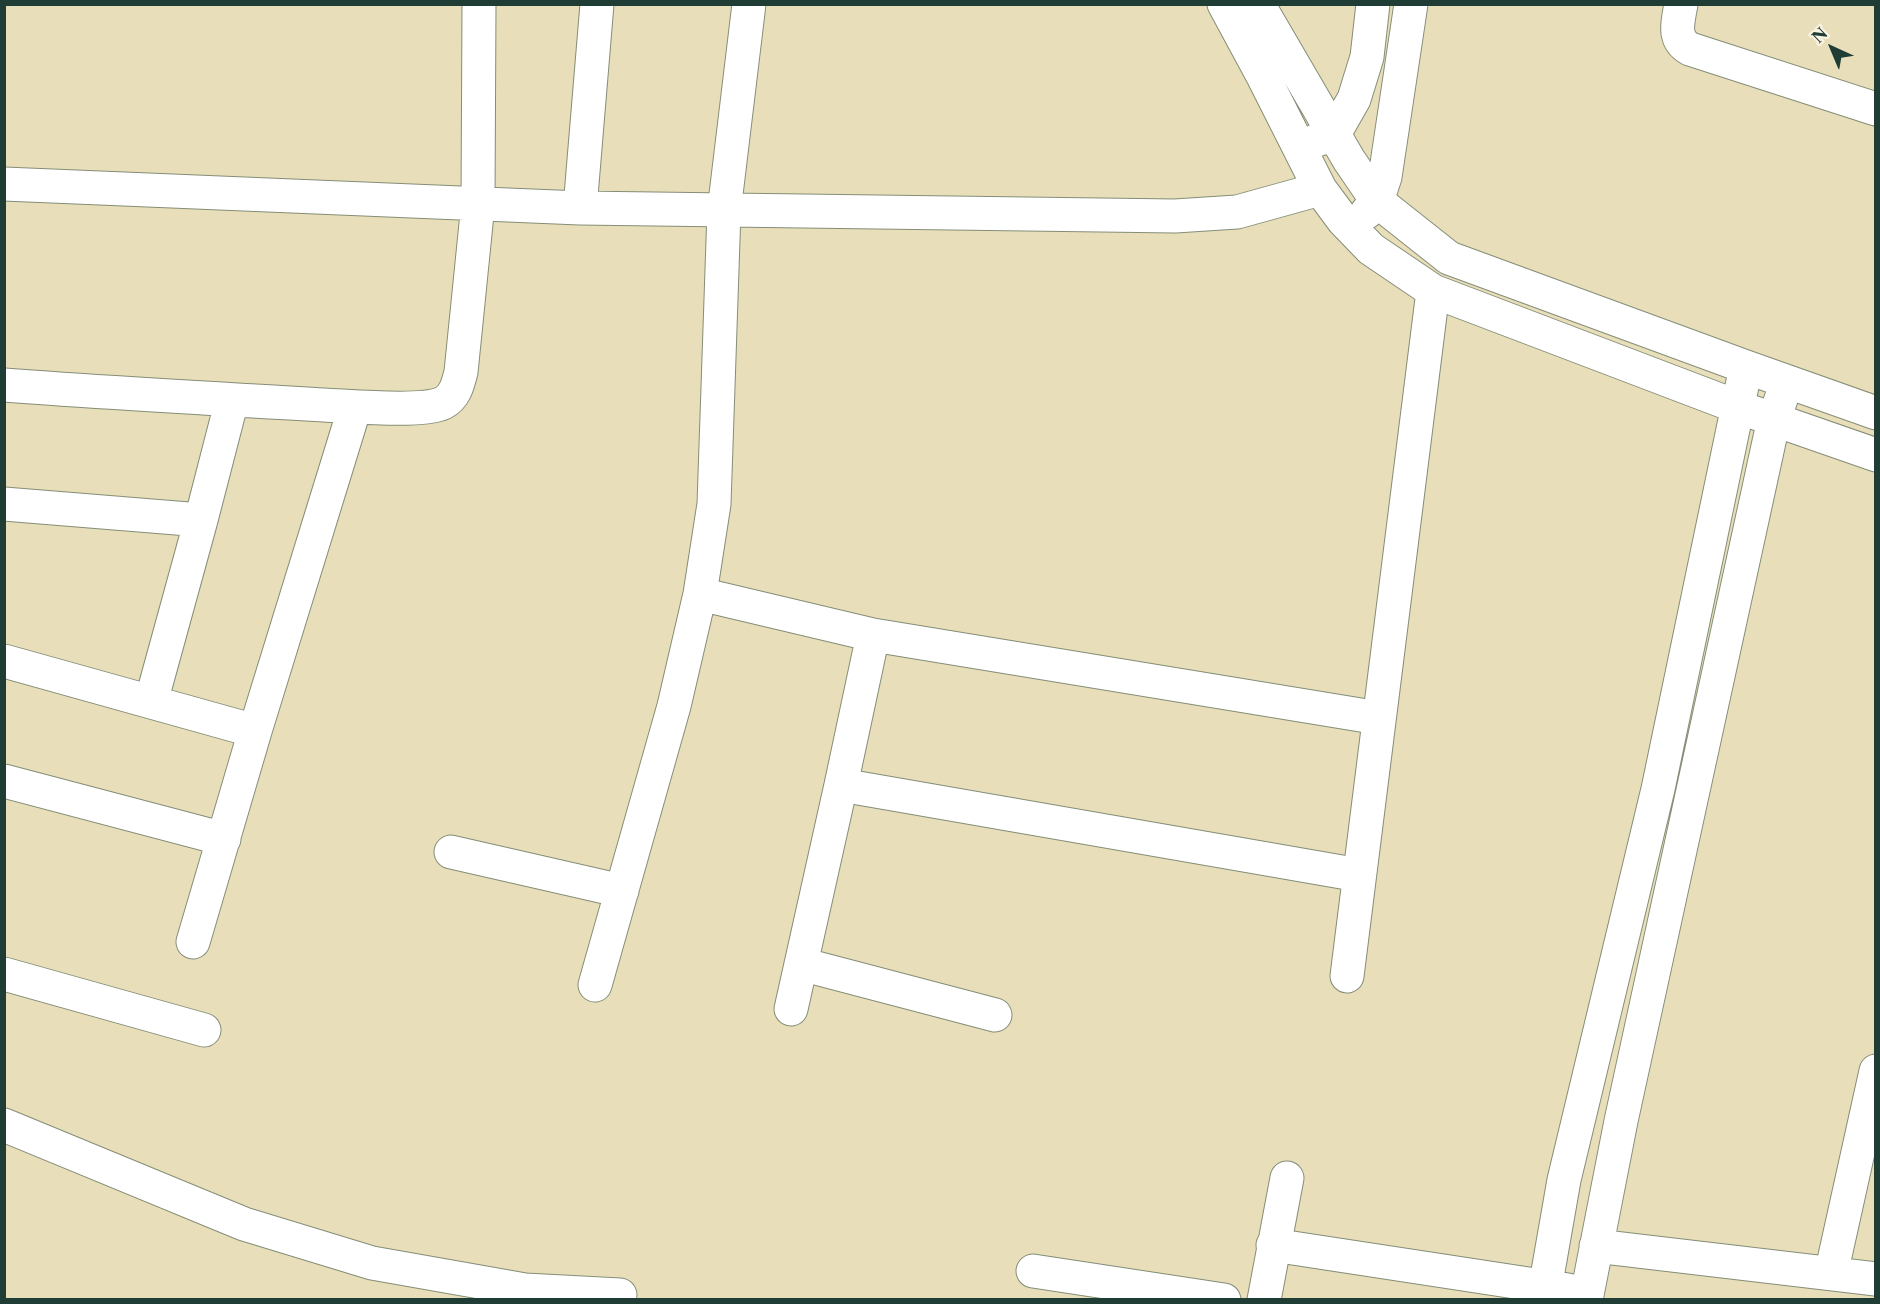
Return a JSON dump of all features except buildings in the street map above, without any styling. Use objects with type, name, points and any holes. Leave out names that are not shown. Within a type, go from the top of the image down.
[{"type":"street","points":[[4,385],[356,407],[422,407],[444,403],[457,389],[461,372],[477,204],[480,4]]},
{"type":"street","points":[[580,208],[597,4]]},
{"type":"street","points":[[595,985],[674,706],[700,594],[714,504],[724,211],[749,4]]},
{"type":"street","points":[[1224,4],[1320,189],[1371,249],[1433,291],[1738,407],[1875,455]]},
{"type":"street","points":[[1258,4],[1334,134],[1377,201],[1449,258],[1746,368],[1875,412]]},
{"type":"street","points":[[1299,147],[1334,134],[1354,99],[1367,57],[1373,4]]},
{"type":"street","points":[[1352,228],[1377,201],[1385,177],[1411,4]]},
{"type":"street","points":[[1681,4],[1677,28],[1678,38],[1690,49],[1875,109]]},
{"type":"street","points":[[4,184],[580,208],[1175,216],[1237,212],[1320,189]]},
{"type":"street","points":[[1347,975],[1433,291]]},
{"type":"street","points":[[1544,1293],[1566,1170],[1658,789],[1746,368]]},
{"type":"street","points":[[1273,1245],[1544,1293],[1587,1296],[1621,1121],[1774,419],[1787,382]]},
{"type":"street","points":[[151,702],[232,400]]},
{"type":"street","points":[[194,942],[255,731],[356,407]]},
{"type":"street","points":[[4,504],[201,520]]},
{"type":"street","points":[[700,594],[873,636],[1379,718]]},
{"type":"street","points":[[790,1009],[842,785],[873,636]]},
{"type":"street","points":[[4,661],[255,731]]},
{"type":"street","points":[[4,781],[224,839]]},
{"type":"street","points":[[842,785],[1359,875]]},
{"type":"street","points":[[451,852],[622,891]]},
{"type":"street","points":[[801,964],[994,1015]]},
{"type":"street","points":[[4,974],[204,1030]]},
{"type":"street","points":[[1831,1274],[1875,1071]]},
{"type":"street","points":[[4,1125],[244,1224],[372,1263],[525,1290],[622,1291]]},
{"type":"street","points":[[1263,1299],[1287,1178]]},
{"type":"street","points":[[1596,1246],[1875,1279]]},
{"type":"street","points":[[1033,1271],[1224,1299]]}]
